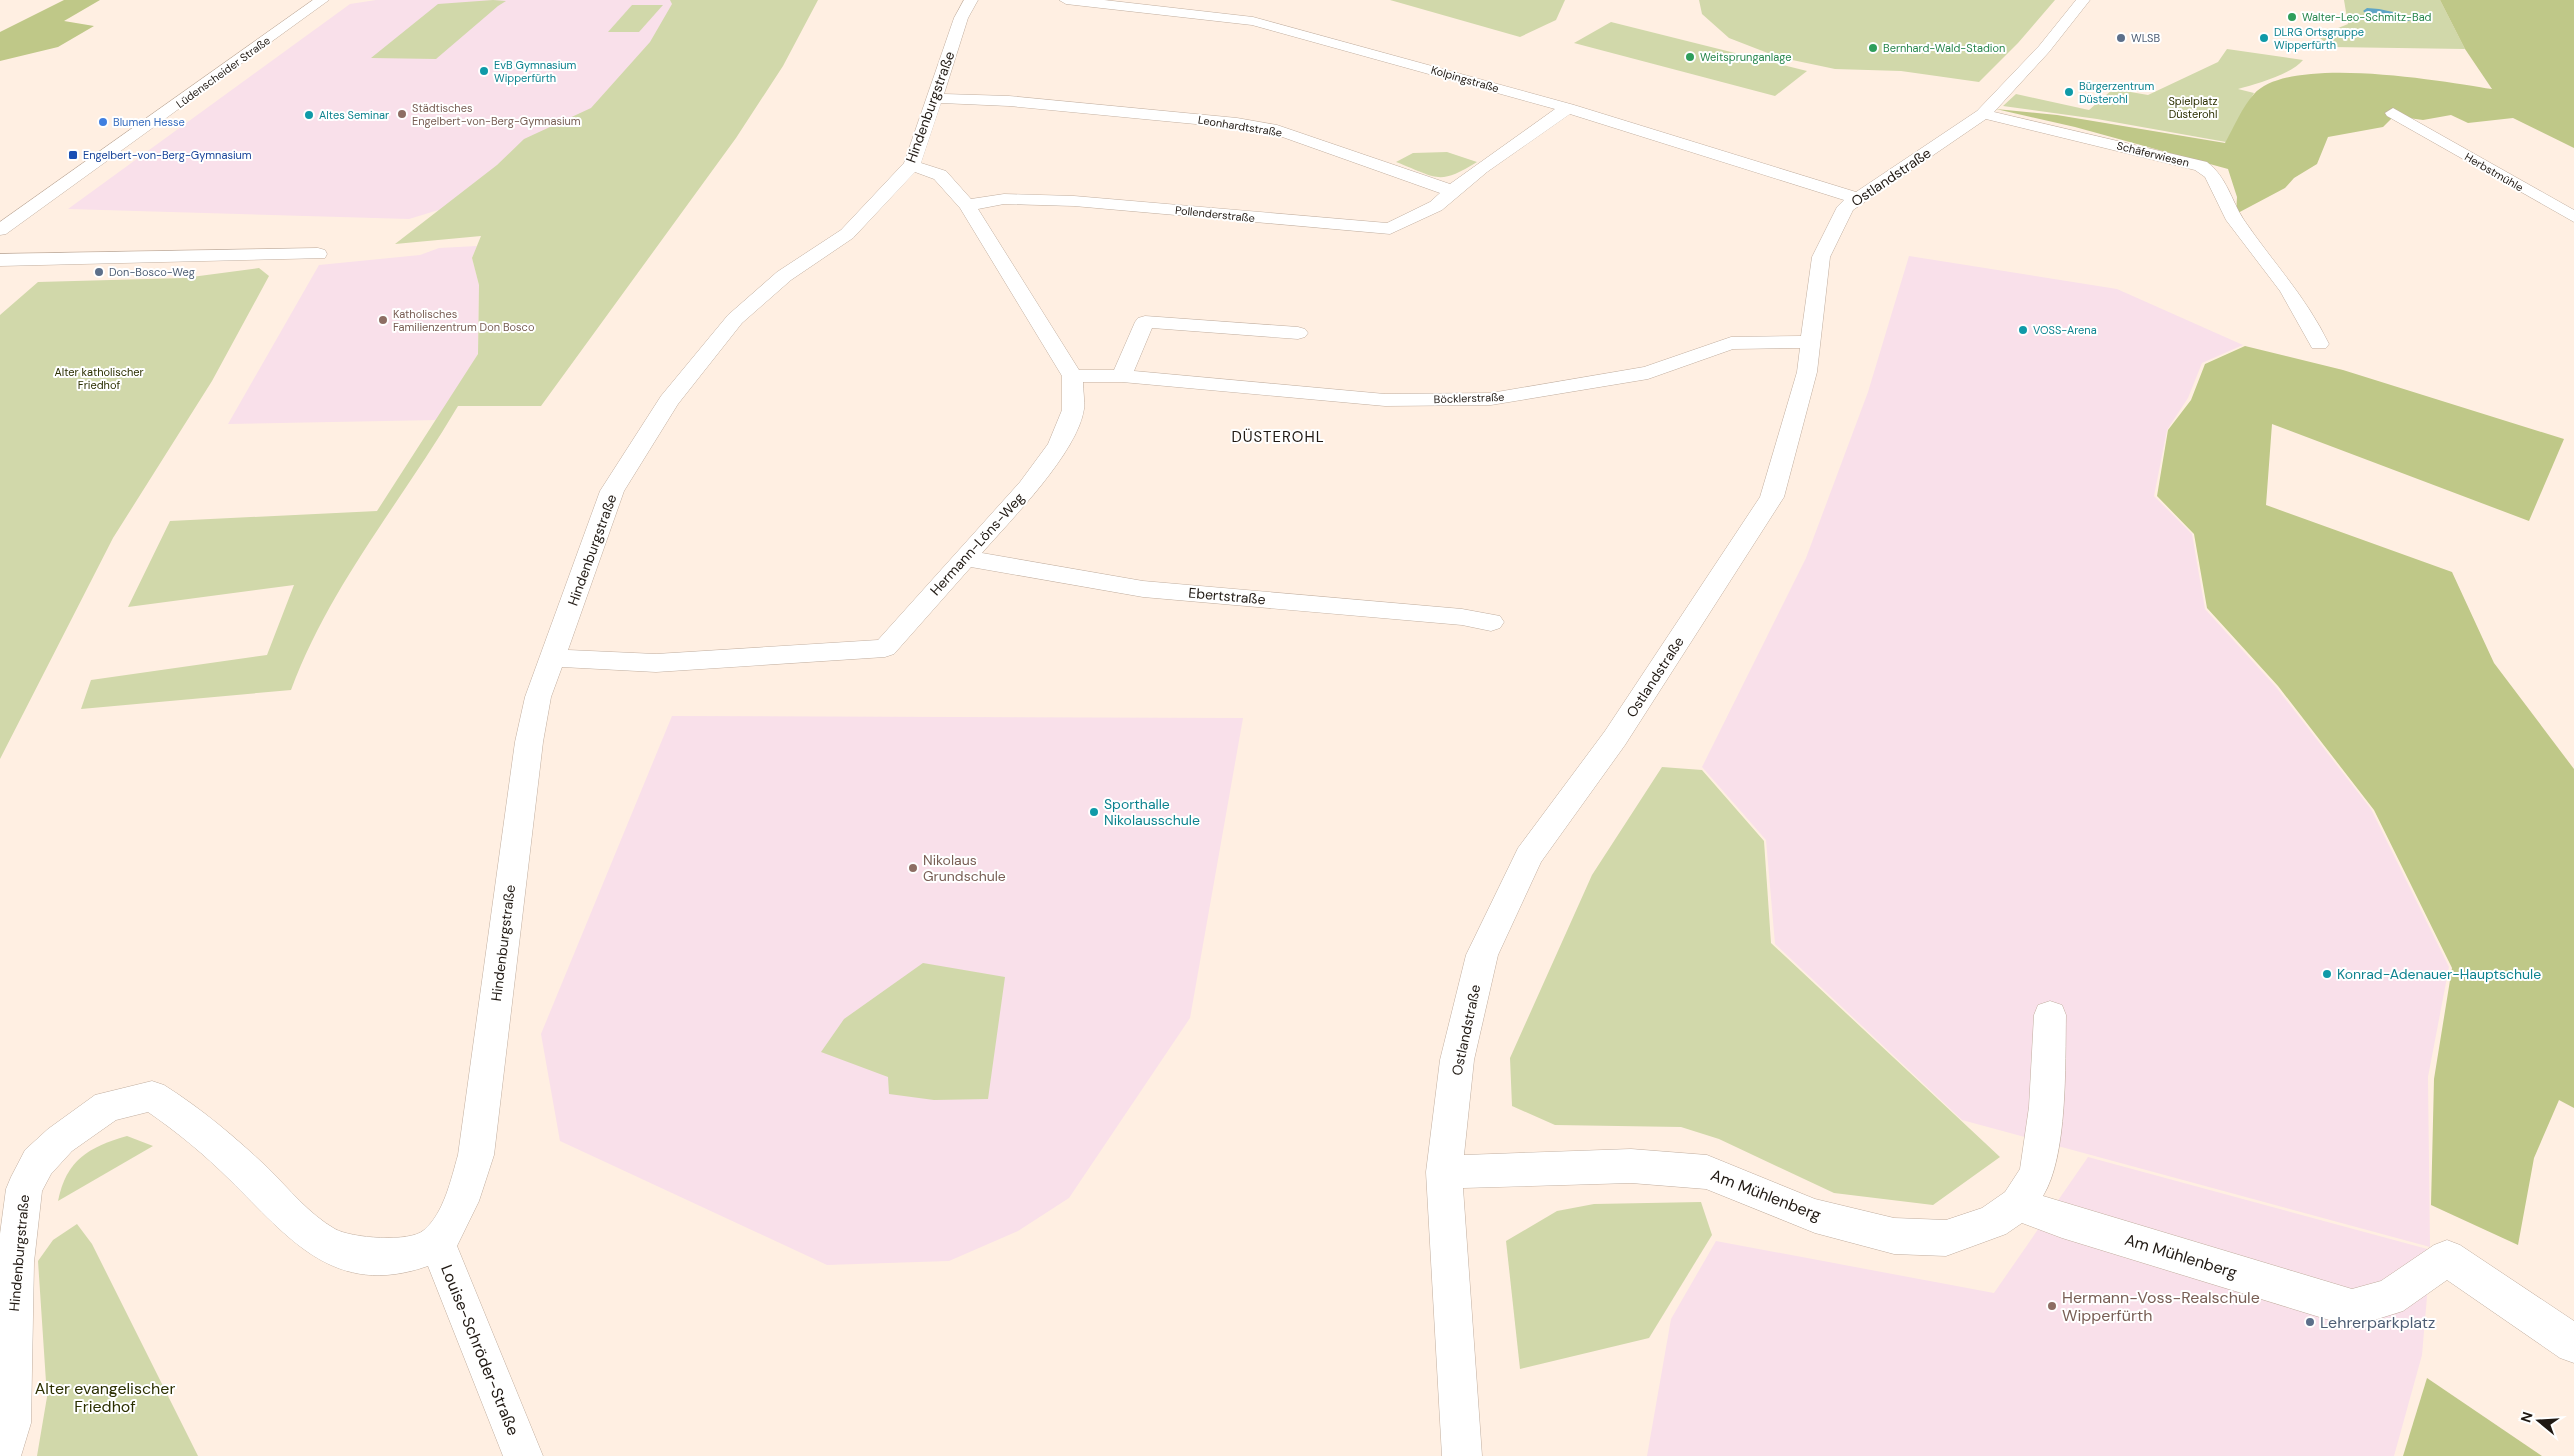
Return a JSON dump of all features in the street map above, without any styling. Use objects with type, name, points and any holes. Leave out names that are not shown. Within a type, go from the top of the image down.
[{"type":"street","name":"Lüdenscheider Straße","points":[[0,230],[322,0]]},
{"type":"street","name":"Hindenburgstraße","points":[[1,1456],[11,1423],[15,1262],[24,1189],[38,1162],[60,1140],[106,1106],[152,1096],[184,1116],[252,1176],[303,1229],[332,1248],[364,1256],[387,1256],[412,1253],[437,1243],[463,1197],[476,1155],[529,742],[538,697],[612,492],[669,401],[735,320],[784,276],[847,234],[912,165],[961,18],[971,0]]},
{"type":"street","name":"Kolpingstraße","points":[[1066,0],[1253,21],[1568,108],[1856,198]]},
{"type":"street","name":"Ostlandstraße","points":[[1462,1456],[1444,1172],[1457,1060],[1482,955],[1528,856],[1615,738],[1772,497],[1807,372],[1821,257],[1846,207],[1856,198],[1983,114],[2044,49],[2083,0]]},
{"type":"street","name":"Leonhardtstraße","points":[[935,98],[1009,101],[1237,123],[1277,130],[1452,191]]},
{"type":"street","points":[[1452,191],[1481,168],[1568,108]]},
{"type":"street","name":"Schäferwiesen","points":[[1983,114],[2201,166],[2212,174],[2235,220],[2288,289],[2306,317],[2319,344]]},
{"type":"street","name":"Herbstmühle","points":[[2393,114],[2574,217]]},
{"type":"street","points":[[2415,126],[2435,123]]},
{"type":"street","name":"Hermann-Löns-Weg","points":[[553,658],[674,662],[885,648],[1028,487],[1059,445],[1073,410],[1072,376],[967,205],[940,175],[912,165]]},
{"type":"street","name":"Pollenderstraße","points":[[967,205],[1004,199],[1074,201],[1390,228],[1436,206],[1452,191]]},
{"type":"street","points":[[0,260],[318,254]]},
{"type":"street","points":[[1122,376],[1130,353],[1145,322],[1298,333]]},
{"type":"street","name":"Böcklerstraße","points":[[1072,376],[1122,376],[1202,385],[1385,400],[1491,399],[1648,373],[1731,343],[1811,342]]},
{"type":"street","name":"Ebertstraße","points":[[964,558],[1143,589],[1462,617],[1491,622]]},
{"type":"street","name":"Am Mühlenberg","points":[[1444,1172],[1529,1171],[1631,1166],[1708,1172],[1814,1216],[1903,1236],[1946,1238],[1993,1222],[2018,1204],[2037,1174],[2046,1107],[2050,1015]]},
{"type":"street","name":"Am Mühlenberg","points":[[2018,1204],[2062,1220],[2352,1308],[2390,1298],[2447,1258],[2574,1344]]},
{"type":"street","name":"Louise-Schröder-Straße","points":[[437,1243],[523,1456]]},
{"type":"shaded area","name":"Städtisches Engelbert-von-Berg-Gymnasium","points":[[376,0],[687,0],[639,71],[478,198],[409,219],[68,209],[350,4]]},
{"type":"shaded area","name":"Katholisches Familienzentrum Don Bosco","points":[[477,246],[472,258],[479,285],[478,354],[438,420],[228,424],[319,265],[420,255],[439,248]]},
{"type":"shaded area","name":"Konrad-Adenauer-Hauptschule","points":[[1909,256],[2117,289],[2243,345],[2202,363],[2188,398],[2167,430],[2154,496],[2192,534],[2205,609],[2276,687],[2371,809],[2449,967],[2428,1077],[2430,1247],[1962,1120],[1775,944],[1766,840],[1702,767],[1806,558],[1868,392]]},
{"type":"shaded area","name":"Nikolaus Grundschule","points":[[672,716],[1243,718],[1190,1018],[1069,1198],[1018,1231],[949,1261],[827,1265],[560,1141],[541,1034]]},
{"type":"shaded area","name":"Hermann-Voss-Realschule Wipperfürth","points":[[2088,1157],[2431,1250],[2422,1355],[2394,1456],[1647,1456],[1671,1319],[1716,1241],[1994,1293]]},
{"type":"green space","points":[[64,0],[100,0],[64,21],[94,26],[58,47],[0,61],[0,32]]},
{"type":"green space","points":[[493,0],[506,1],[436,59],[371,58],[438,4]]},
{"type":"green space","points":[[670,0],[818,0],[783,66],[736,138],[541,406],[458,406],[346,579],[307,652],[291,690],[81,709],[91,680],[267,655],[294,585],[128,607],[170,521],[377,511],[478,354],[479,285],[472,258],[481,236],[395,244],[497,165],[524,139],[591,108],[650,42],[672,4]]},
{"type":"green space","points":[[1390,0],[1565,0],[1556,20],[1520,37]]},
{"type":"green space","name":"Bernhard-Wald-Stadion","points":[[1699,0],[2055,0],[2018,43],[1979,82],[1901,71],[1835,69],[1778,57],[1729,38],[1702,14]]},
{"type":"green space","points":[[2344,0],[2440,0],[2465,49],[2331,47],[2314,33],[2326,33],[2348,24]]},
{"type":"green space","points":[[2440,0],[2574,0],[2574,148],[2513,118],[2468,123],[2451,115],[2423,120],[2394,116],[2383,127],[2328,137],[2317,164],[2294,178],[2285,188],[2236,214],[2237,197],[2228,169],[2075,127],[1996,109],[2057,115],[2225,143],[2242,111],[2254,94],[2273,82],[2299,75],[2332,73],[2368,74],[2439,81],[2492,89],[2465,49]]},
{"type":"green space","points":[[632,5],[663,5],[639,32],[608,32]]},
{"type":"green space","name":"Weitsprunganlage","points":[[1611,22],[1807,71],[1775,96],[1574,43]]},
{"type":"green space","name":"Spielplatz Düsterohl","points":[[2227,49],[2303,60],[2291,70],[2238,89],[2254,93],[2226,142],[2097,119],[2003,106],[2016,94],[2089,110],[2113,89],[2148,95],[2218,62]]},
{"type":"green space","points":[[1447,152],[1477,162],[1454,174],[1438,177],[1396,162],[1413,153]]},
{"type":"green space","name":"Alter katholischer Friedhof","points":[[259,268],[269,276],[212,381],[113,538],[0,759],[0,315],[38,282],[184,278]]},
{"type":"green space","points":[[2245,346],[2343,370],[2564,439],[2529,521],[2272,424],[2266,505],[2452,572],[2494,663],[2574,769],[2574,1108],[2559,1100],[2534,1158],[2518,1245],[2431,1205],[2434,1079],[2452,968],[2374,810],[2278,686],[2207,608],[2194,534],[2157,496],[2168,430],[2191,400],[2205,364]]},
{"type":"green space","points":[[1662,767],[1702,770],[1764,841],[1771,943],[2000,1157],[1933,1205],[1834,1193],[1719,1139],[1681,1127],[1555,1125],[1512,1106],[1510,1058],[1592,875]]},
{"type":"green space","points":[[923,963],[1005,977],[988,1099],[934,1100],[889,1094],[888,1077],[821,1052],[844,1019]]},
{"type":"green space","points":[[127,1136],[153,1146],[58,1201],[67,1175],[81,1157],[101,1145]]},
{"type":"green space","points":[[1701,1202],[1712,1235],[1649,1338],[1520,1369],[1506,1241],[1557,1211],[1594,1204]]},
{"type":"green space","name":"Alter evangelischer Friedhof","points":[[77,1224],[92,1244],[198,1456],[37,1456],[47,1397],[38,1261],[53,1240]]},
{"type":"green space","points":[[2427,1378],[2542,1456],[2403,1456]]},
{"type":"water","points":[[2367,8],[2412,16],[2413,19],[2408,21],[2369,16],[2363,11]]},
{"type":"place","name":"Walter-Leo-Schmitz-Bad","points":[[2292,17]]},
{"type":"place","name":"WLSB","points":[[2121,38]]},
{"type":"place","name":"DLRG Ortsgruppe Wipperfürth","points":[[2264,38]]},
{"type":"place","name":"Bernhard-Wald-Stadion","points":[[1873,48]]},
{"type":"place","name":"Weitsprunganlage","points":[[1690,57]]},
{"type":"place","name":"EvB Gymnasium Wipperfürth","points":[[484,71]]},
{"type":"place","name":"Bürgerzentrum Düsterohl","points":[[2069,92]]},
{"type":"place","name":"Städtisches Engelbert-von-Berg-Gymnasium","points":[[402,114]]},
{"type":"place","name":"Altes Seminar","points":[[309,115]]},
{"type":"place","name":"Blumen Hesse","points":[[103,122]]},
{"type":"place","name":"Engelbert-von-Berg-Gymnasium","points":[[73,155]]},
{"type":"place","name":"Don-Bosco-Weg","points":[[99,272]]},
{"type":"place","name":"Katholisches Familienzentrum Don Bosco","points":[[383,320]]},
{"type":"place","name":"VOSS-Arena","points":[[2023,330]]},
{"type":"place","name":"Sporthalle Nikolausschule","points":[[1094,812]]},
{"type":"place","name":"Nikolaus Grundschule","points":[[913,868]]},
{"type":"place","name":"Konrad-Adenauer-Hauptschule","points":[[2327,974]]},
{"type":"place","name":"Hermann-Voss-Realschule Wipperfürth","points":[[2052,1306]]},
{"type":"place","name":"Lehrerparkplatz","points":[[2310,1322]]},
{"type":"district","name":"DÜSTEROHL","points":[[1278,437]]}]
